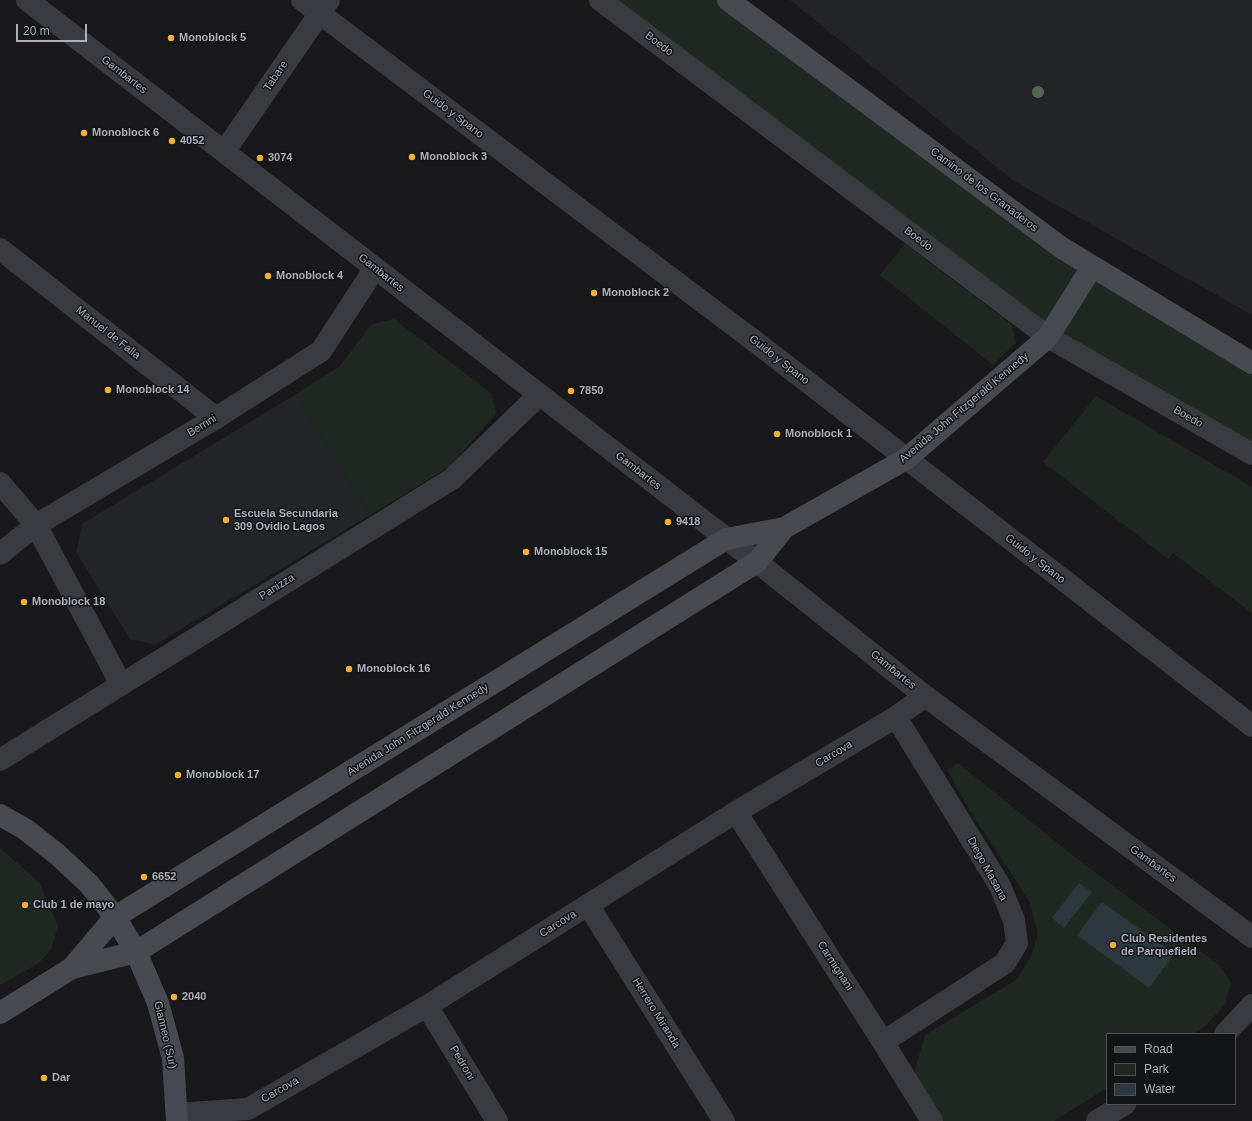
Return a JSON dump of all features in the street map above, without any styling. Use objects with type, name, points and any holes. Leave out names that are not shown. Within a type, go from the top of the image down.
[{"type":"street","name":"Gambartes","points":[[26,0],[757,562],[925,696],[1252,937]]},
{"type":"street","name":"Guido y Spano","points":[[302,0],[324,7],[906,460],[1252,726]]},
{"type":"street","name":"Boedo","points":[[600,0],[1048,337],[1252,454]]},
{"type":"street","name":"Camino de los Granaderos","points":[[728,0],[1055,243],[1092,267],[1252,363]]},
{"type":"street","name":"Tabare","points":[[224,152],[324,7]]},
{"type":"street","name":"Manuel de Falla","points":[[0,249],[216,418]]},
{"type":"street","name":"Avenida John Fitzgerald Kennedy","points":[[0,1013],[72,968],[120,925],[726,539],[784,528],[906,460],[1048,337],[1092,267]]},
{"type":"street","name":"Berrini","points":[[0,554],[36,526],[216,418],[321,351],[375,268]]},
{"type":"street","name":"Panizza","points":[[0,760],[452,479],[539,395]]},
{"type":"street","points":[[0,483],[36,526],[121,684]]},
{"type":"street","name":"Avenida John Fitzgerald Kennedy","points":[[72,968],[136,952],[757,562],[784,528]]},
{"type":"street","name":"Carcova","points":[[177,1117],[248,1109],[427,1006],[736,812],[896,717],[925,696]]},
{"type":"street","name":"Diego Masana","points":[[883,1042],[1005,963],[1017,943],[1014,920],[1000,886],[896,717]]},
{"type":"street","name":"Carmignani","points":[[736,812],[932,1121]]},
{"type":"street","name":"Gianneo (Sur)","points":[[0,815],[25,829],[58,855],[88,884],[120,925],[136,952],[158,1003],[169,1044],[172,1058],[177,1117]]},
{"type":"street","name":"Herrero Miranda","points":[[588,905],[724,1121]]},
{"type":"street","points":[[1226,1033],[1252,1005]]},
{"type":"street","name":"Pedroni","points":[[427,1006],[497,1121]]},
{"type":"street","points":[[1097,1121],[1122,1105]]},
{"type":"shaded area","points":[[790,0],[1252,0],[1252,315],[1014,181]]},
{"type":"shaded area","name":"Escuela Secundaria 309 Ovidio Lagos","points":[[296,394],[370,515],[155,645],[130,639],[76,552],[82,524]]},
{"type":"green space","points":[[600,0],[728,0],[1062,248],[1252,363],[1252,454],[1048,337]]},
{"type":"green space","points":[[905,244],[1012,325],[1016,343],[993,365],[880,275]]},
{"type":"green space","points":[[394,319],[492,394],[496,414],[449,467],[370,515],[296,394],[339,367],[372,324]]},
{"type":"green space","points":[[1096,396],[1252,487],[1252,613],[1173,553],[1168,559],[1043,462]]},
{"type":"green space","name":"Club Residentes de Parquefield","points":[[958,763],[1076,858],[1220,966],[1231,983],[1225,1005],[1205,1026],[1194,1033],[1106,1033],[1106,1089],[1054,1121],[943,1121],[914,1073],[925,1035],[1016,980],[1031,957],[1038,933],[1029,901],[969,809],[947,770]]},
{"type":"green space","name":"Club 1 de mayo","points":[[0,848],[40,883],[58,927],[51,949],[39,963],[0,985]]},
{"type":"water","points":[[1079,883],[1092,892],[1064,928],[1052,918]]},
{"type":"water","points":[[1102,902],[1174,954],[1149,988],[1077,935]]},
{"type":"place","name":"Monoblock 5","points":[[171,38]]},
{"type":"place","name":"Monoblock 6","points":[[84,133]]},
{"type":"place","name":"4052","points":[[172,141]]},
{"type":"place","name":"Monoblock 3","points":[[412,157]]},
{"type":"place","name":"3074","points":[[260,158]]},
{"type":"place","name":"Monoblock 4","points":[[268,276]]},
{"type":"place","name":"Monoblock 2","points":[[594,293]]},
{"type":"place","name":"Monoblock 14","points":[[108,390]]},
{"type":"place","name":"7850","points":[[571,391]]},
{"type":"place","name":"Monoblock 1","points":[[777,434]]},
{"type":"place","name":"Escuela Secundaria 309 Ovidio Lagos","points":[[226,520]]},
{"type":"place","name":"9418","points":[[668,522]]},
{"type":"place","name":"Monoblock 15","points":[[526,552]]},
{"type":"place","name":"Monoblock 18","points":[[24,602]]},
{"type":"place","name":"Monoblock 16","points":[[349,669]]},
{"type":"place","name":"Monoblock 17","points":[[178,775]]},
{"type":"place","name":"6652","points":[[144,877]]},
{"type":"place","name":"Club 1 de mayo","points":[[25,905]]},
{"type":"place","name":"Club Residentes de Parquefield","points":[[1113,945]]},
{"type":"place","name":"2040","points":[[174,997]]},
{"type":"place","name":"Dar","points":[[44,1078]]}]
